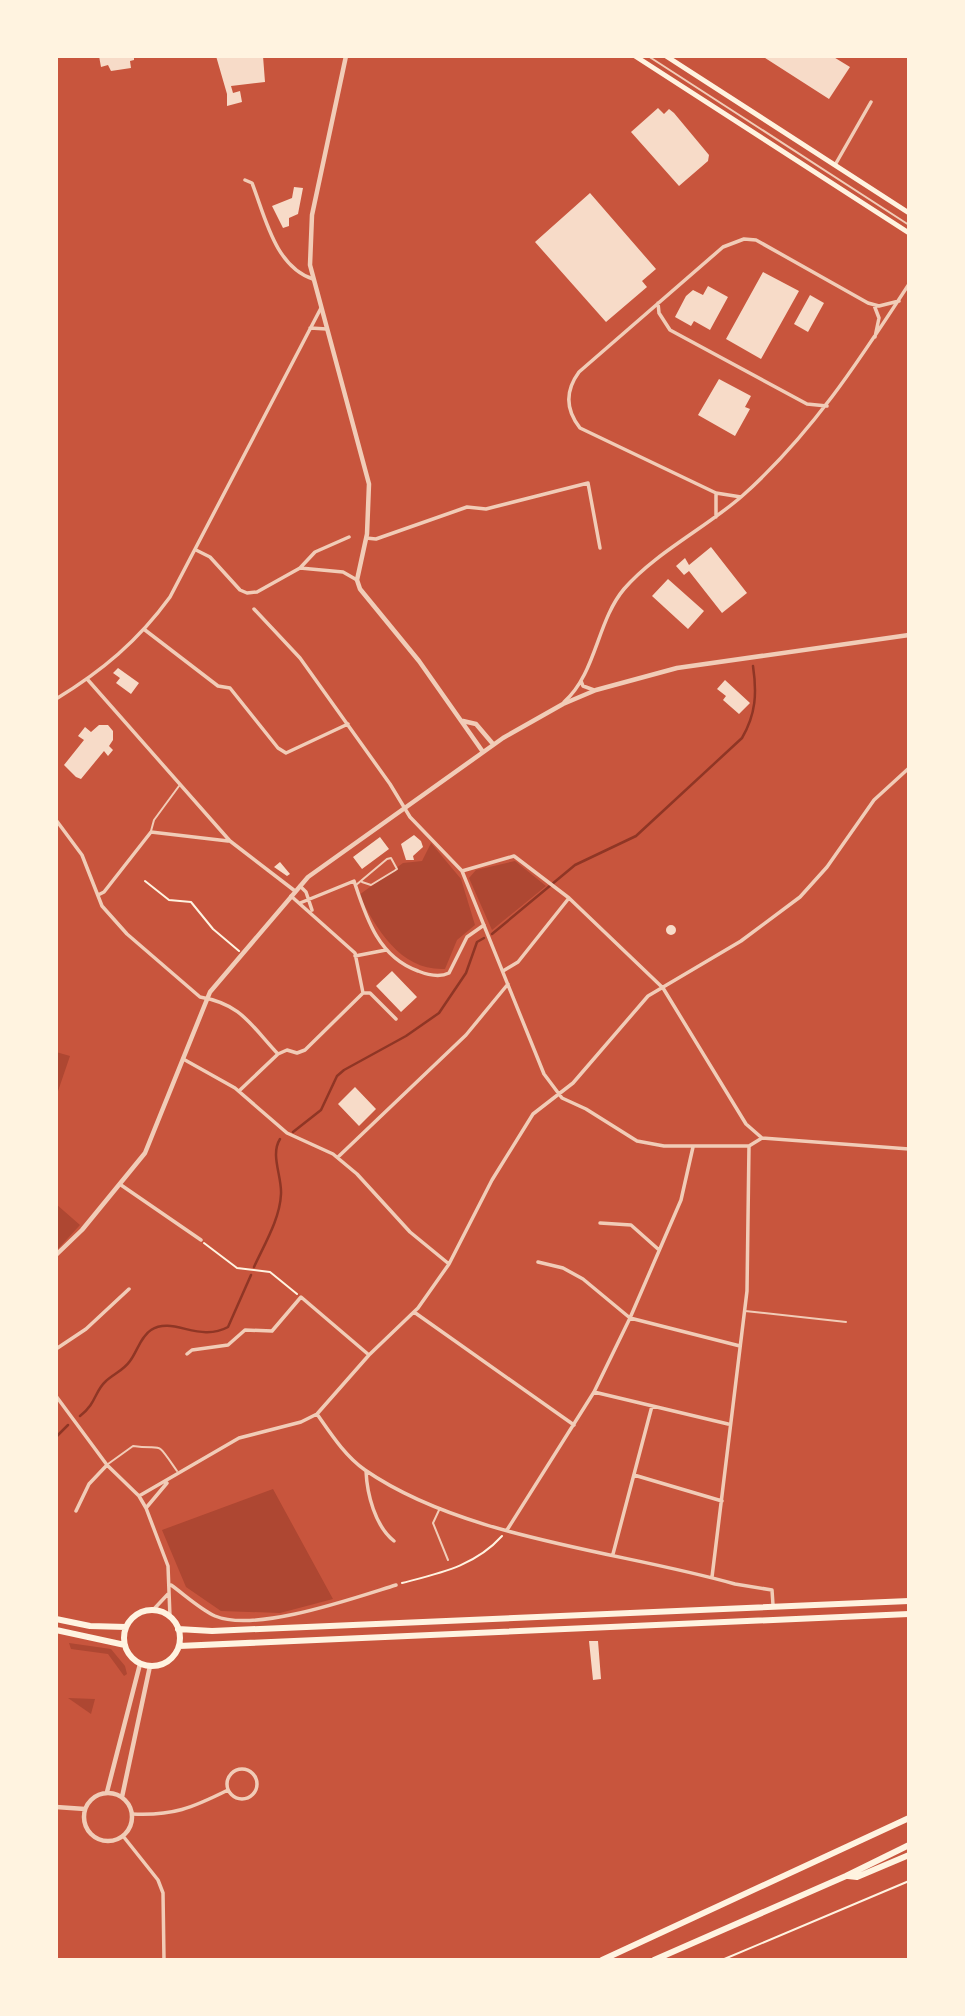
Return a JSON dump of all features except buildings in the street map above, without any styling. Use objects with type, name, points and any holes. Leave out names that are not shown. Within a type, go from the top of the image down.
[{"type":"main road","points":[[635,56],[909,233]]},
{"type":"main road","points":[[666,56],[909,213]]},
{"type":"main road","points":[[178,1629],[212,1631],[909,1601]]},
{"type":"main road","points":[[153,1610],[170,1617],[178,1629],[179,1646],[168,1661],[150,1666],[140,1664],[128,1653],[125,1645],[126,1627],[136,1615],[153,1610]]},
{"type":"main road","points":[[179,1646],[909,1614]]},
{"type":"main road","points":[[517,1618],[517,1633]]},
{"type":"main road","points":[[56,1619],[90,1626],[126,1627]]},
{"type":"main road","points":[[56,1630],[125,1645]]},
{"type":"main road","points":[[602,1960],[909,1818]]},
{"type":"main road","points":[[654,1960],[846,1876],[909,1844]]},
{"type":"main road","points":[[846,1876],[857,1877],[909,1855]]},
{"type":"street","points":[[346,56],[312,215],[310,265],[369,484],[366,538],[357,580],[360,589],[419,661],[483,752]]},
{"type":"street","points":[[835,164],[871,102]]},
{"type":"street","points":[[245,180],[252,183],[284,258],[295,269],[313,279]]},
{"type":"street","points":[[741,497],[716,493],[580,428],[569,405],[570,384],[579,372],[723,247],[744,239],[770,246],[874,305],[898,301]]},
{"type":"street","points":[[563,704],[580,681],[625,588],[741,497],[827,406],[872,346],[909,284]]},
{"type":"street","points":[[658,303],[659,313],[670,330],[807,404],[827,406]]},
{"type":"street","points":[[872,346],[879,318],[874,305]]},
{"type":"street","points":[[56,699],[88,681],[145,630],[170,597],[322,306]]},
{"type":"street","points":[[310,328],[329,330]]},
{"type":"street","points":[[366,538],[376,539],[467,507],[486,509],[588,483],[600,548]]},
{"type":"street","points":[[716,493],[716,517]]},
{"type":"street","points":[[196,550],[210,557],[240,590],[247,593],[257,592],[300,568],[315,552],[349,537]]},
{"type":"street","points":[[300,568],[343,572],[357,580]]},
{"type":"street","points":[[254,609],[300,658],[410,817],[462,871],[544,1074],[558,1095],[637,1141],[693,1146],[749,1146],[761,1138],[909,1149]]},
{"type":"street","points":[[145,630],[218,686],[230,688],[278,748],[286,753],[348,724]]},
{"type":"street","points":[[56,1255],[121,1185],[151,1143],[208,998],[242,953],[300,886],[404,807],[493,744],[563,704],[596,690],[677,668],[909,635]]},
{"type":"street","points":[[88,681],[230,841],[293,893],[355,956],[363,993]]},
{"type":"street","points":[[580,681],[583,686],[596,690]]},
{"type":"street","points":[[462,721],[476,724],[493,744]]},
{"type":"street","points":[[139,1496],[168,1482],[239,1438],[301,1422],[317,1415],[369,1355],[414,1312],[449,1264],[518,1136],[533,1114],[584,1070],[648,996],[752,934],[800,897],[827,867],[874,800],[909,768]]},
{"type":"street","points":[[56,820],[79,849],[102,906],[127,934],[200,997],[218,999],[240,1012],[278,1054]]},
{"type":"street","points":[[98,895],[104,892],[151,832],[230,841]]},
{"type":"street","points":[[462,871],[514,856],[569,898],[663,988],[746,1124],[761,1138]]},
{"type":"street","points":[[300,903],[351,880],[366,919],[395,962],[428,975],[446,975],[467,937],[484,925]]},
{"type":"street","points":[[300,886],[313,912]]},
{"type":"street","points":[[503,971],[518,962],[569,898]]},
{"type":"street","points":[[355,956],[386,950]]},
{"type":"street","points":[[338,1157],[466,1035],[508,984]]},
{"type":"street","points":[[239,1091],[278,1054],[287,1049],[301,1052],[363,993],[370,993],[396,1019]]},
{"type":"street","points":[[185,1060],[239,1091],[287,1133],[338,1157],[410,1232],[449,1264]]},
{"type":"street","points":[[507,1530],[594,1392],[630,1318],[681,1200],[693,1146]]},
{"type":"street","points":[[712,1577],[744,1311],[749,1146]]},
{"type":"street","points":[[121,1185],[201,1240]]},
{"type":"street","points":[[600,1223],[631,1225],[659,1249]]},
{"type":"street","points":[[538,1262],[563,1268],[583,1279],[630,1318],[740,1346]]},
{"type":"street","points":[[56,1349],[72,1335],[86,1329],[129,1289]]},
{"type":"street","points":[[187,1354],[192,1350],[228,1345],[245,1330],[272,1331],[301,1297],[369,1355]]},
{"type":"street","points":[[414,1312],[574,1425]]},
{"type":"street","points":[[594,1392],[729,1424]]},
{"type":"street","points":[[56,1396],[107,1465],[139,1496],[146,1508],[161,1542],[170,1585],[170,1617]]},
{"type":"street","points":[[613,1555],[652,1406]]},
{"type":"street","points":[[317,1415],[348,1456],[366,1471],[441,1507],[507,1530],[772,1590],[773,1605]]},
{"type":"street","points":[[76,1511],[85,1490],[107,1465]]},
{"type":"street","points":[[366,1471],[371,1502],[384,1531],[394,1541]]},
{"type":"street","points":[[634,1475],[722,1502]]},
{"type":"street","points":[[146,1508],[168,1482]]},
{"type":"street","points":[[170,1585],[210,1614],[228,1619],[290,1616],[396,1585]]},
{"type":"street","points":[[153,1610],[169,1593]]},
{"type":"street","points":[[107,1792],[140,1664]]},
{"type":"street","points":[[122,1797],[150,1666]]},
{"type":"street","points":[[239,1770],[251,1772],[256,1779],[255,1791],[250,1797],[237,1798],[228,1790],[229,1777],[239,1770]]},
{"type":"street","points":[[132,1814],[165,1815],[191,1808],[228,1790]]},
{"type":"street","points":[[107,1792],[122,1797],[132,1814],[131,1823],[123,1836],[109,1841],[94,1837],[85,1825],[85,1809],[95,1796],[107,1792]]},
{"type":"street","points":[[56,1807],[85,1809]]},
{"type":"street","points":[[123,1836],[158,1880],[163,1893],[164,1960]]},
{"type":"lane","points":[[648,56],[909,225]]},
{"type":"lane","points":[[151,832],[154,820],[181,784]]},
{"type":"lane","points":[[355,886],[387,859],[391,858],[395,862],[397,869],[371,885],[362,882]]},
{"type":"lane","points":[[744,1311],[846,1322]]},
{"type":"lane","points":[[107,1465],[133,1446],[141,1448],[157,1445],[179,1474]]},
{"type":"lane","points":[[441,1507],[433,1523],[447,1560]]},
{"type":"path","points":[[145,881],[169,900],[191,902],[213,929],[242,953]]},
{"type":"path","points":[[201,1240],[237,1268],[270,1272],[301,1297]]},
{"type":"path","points":[[396,1585],[465,1565],[486,1553],[507,1530]]},
{"type":"path","points":[[722,1960],[909,1881]]},
{"type":"shaded area","points":[[431,843],[461,879],[475,925],[457,940],[445,969],[429,968],[403,956],[374,922],[359,895],[403,863],[422,861]]},
{"type":"shaded area","points":[[515,861],[546,886],[492,930],[469,878],[476,870]]},
{"type":"shaded area","points":[[56,1052],[70,1056],[56,1097]]},
{"type":"shaded area","points":[[56,1204],[80,1225],[56,1251]]},
{"type":"shaded area","points":[[273,1489],[333,1599],[280,1613],[221,1611],[186,1587],[162,1530]]},
{"type":"shaded area","points":[[69,1643],[111,1649],[125,1666],[127,1674],[124,1676],[108,1654],[71,1649]]},
{"type":"shaded area","points":[[68,1698],[95,1699],[91,1714]]},
{"type":"waterway","points":[[492,934],[575,865],[636,836],[742,738],[754,703],[753,666]]},
{"type":"waterway","points":[[293,1132],[321,1110],[337,1076],[344,1070],[406,1036],[439,1013],[466,973],[477,942],[484,938]]},
{"type":"waterway","points":[[254,1267],[278,1213],[281,1187],[276,1152],[280,1139]]},
{"type":"waterway","points":[[80,1416],[108,1379],[133,1357],[144,1336],[151,1330],[168,1326],[207,1332],[228,1327],[251,1275]]},
{"type":"waterway","points":[[56,1437],[68,1425]]}]
